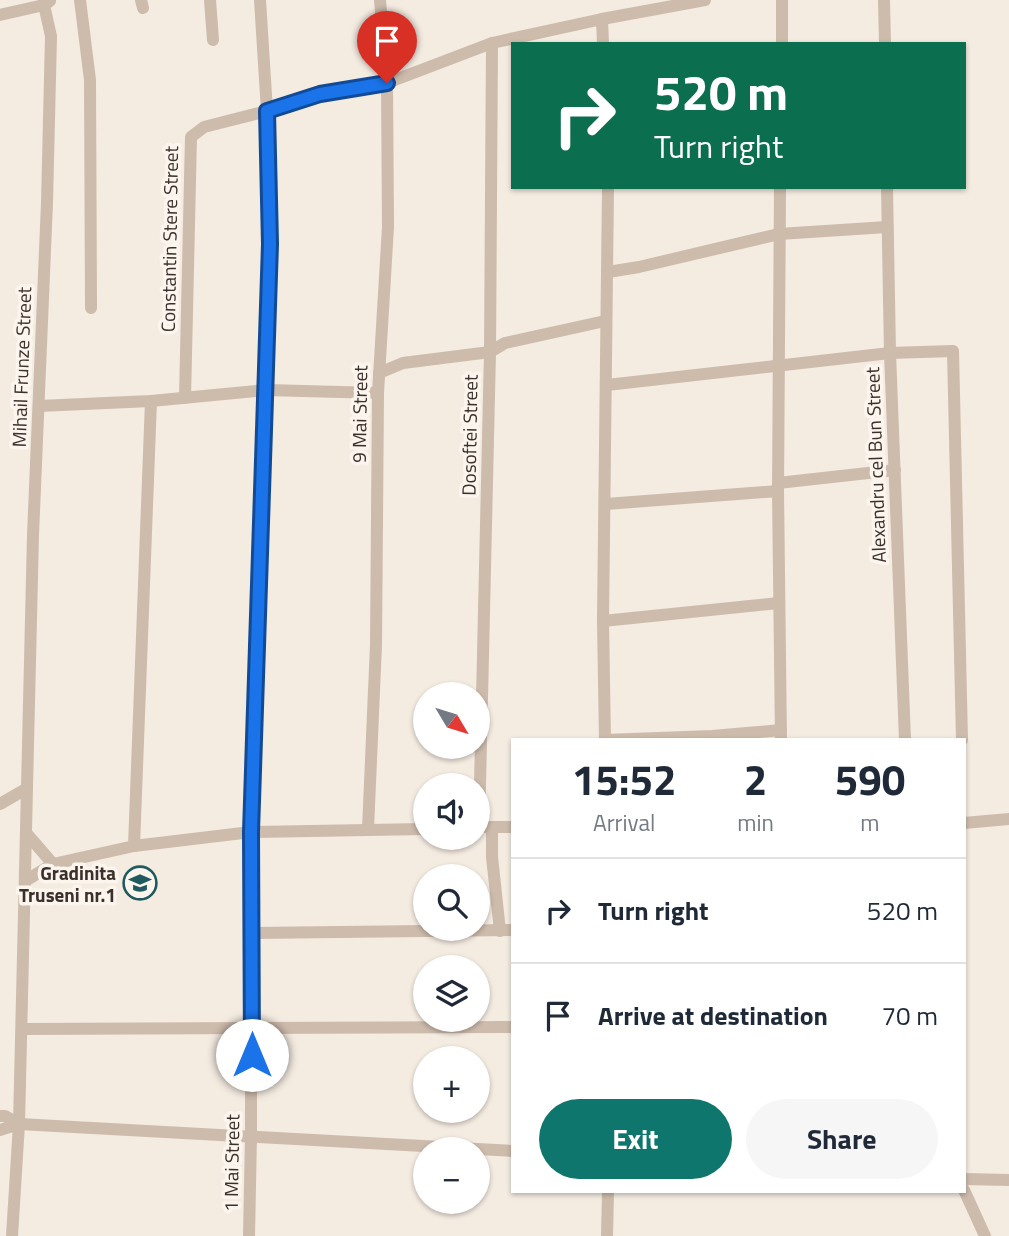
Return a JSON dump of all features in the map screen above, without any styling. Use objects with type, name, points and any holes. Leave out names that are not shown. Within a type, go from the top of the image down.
[{"type":"street","points":[[80,0],[90,80],[91,308]]},
{"type":"street","points":[[210,0],[213,40]]},
{"type":"street","name":"1 Mai Street","points":[[249,1236],[251,832],[270,244],[267,111],[260,0]]},
{"type":"street","name":"9 Mai Street","points":[[368,829],[376,645],[378,393],[388,227],[387,83],[380,0]]},
{"type":"street","name":"Constantin Stere Street","points":[[185,398],[191,137],[204,127],[320,94],[387,83],[492,43],[705,0]]},
{"type":"street","points":[[782,0],[782,42]]},
{"type":"street","points":[[884,0],[884,42]]},
{"type":"street","points":[[0,15],[47,2]]},
{"type":"street","name":"Mihail Frunze Street","points":[[12,1236],[19,1124],[26,789],[51,36],[47,2]]},
{"type":"street","points":[[602,19],[603,42]]},
{"type":"street","name":"Dosoftei Street","points":[[484,773],[492,43]]},
{"type":"street","points":[[605,738],[603,621],[608,189]]},
{"type":"street","points":[[658,738],[781,735],[778,487],[780,189]]},
{"type":"street","name":"Alexandru cel Bun Street","points":[[887,189],[890,353],[905,738]]},
{"type":"street","points":[[607,272],[676,259],[779,234],[887,227]]},
{"type":"street","points":[[379,373],[403,363],[490,352],[505,344],[606,321]]},
{"type":"street","points":[[607,385],[890,353],[953,351],[962,738]]},
{"type":"street","points":[[39,406],[151,401],[266,390],[378,393]]},
{"type":"street","points":[[134,846],[151,401]]},
{"type":"street","points":[[606,504],[778,487],[894,470]]},
{"type":"street","points":[[603,621],[779,603]]},
{"type":"street","points":[[0,804],[26,789]]},
{"type":"street","points":[[966,823],[1009,819]]},
{"type":"street","points":[[490,828],[511,827]]},
{"type":"street","points":[[25,881],[53,864],[134,846],[251,832],[413,829]]},
{"type":"street","points":[[27,834],[53,864]]},
{"type":"street","name":"Dosoftei Street","points":[[490,850],[506,930]]},
{"type":"street","points":[[250,933],[506,930]]},
{"type":"street","points":[[22,1029],[511,1027]]},
{"type":"street","points":[[0,1116],[19,1124]]},
{"type":"street","points":[[0,1130],[19,1124],[511,1151]]},
{"type":"street","points":[[966,1179],[1009,1180]]},
{"type":"street","points":[[607,1236],[608,1193]]},
{"type":"street","points":[[965,1193],[985,1236]]},
{"type":"place","name":"Gradinita Truseni nr.1","points":[[140,883]]},
{"type":"route","points":[[252,1055],[251,832],[270,244],[267,111],[320,94],[387,83]]}]
